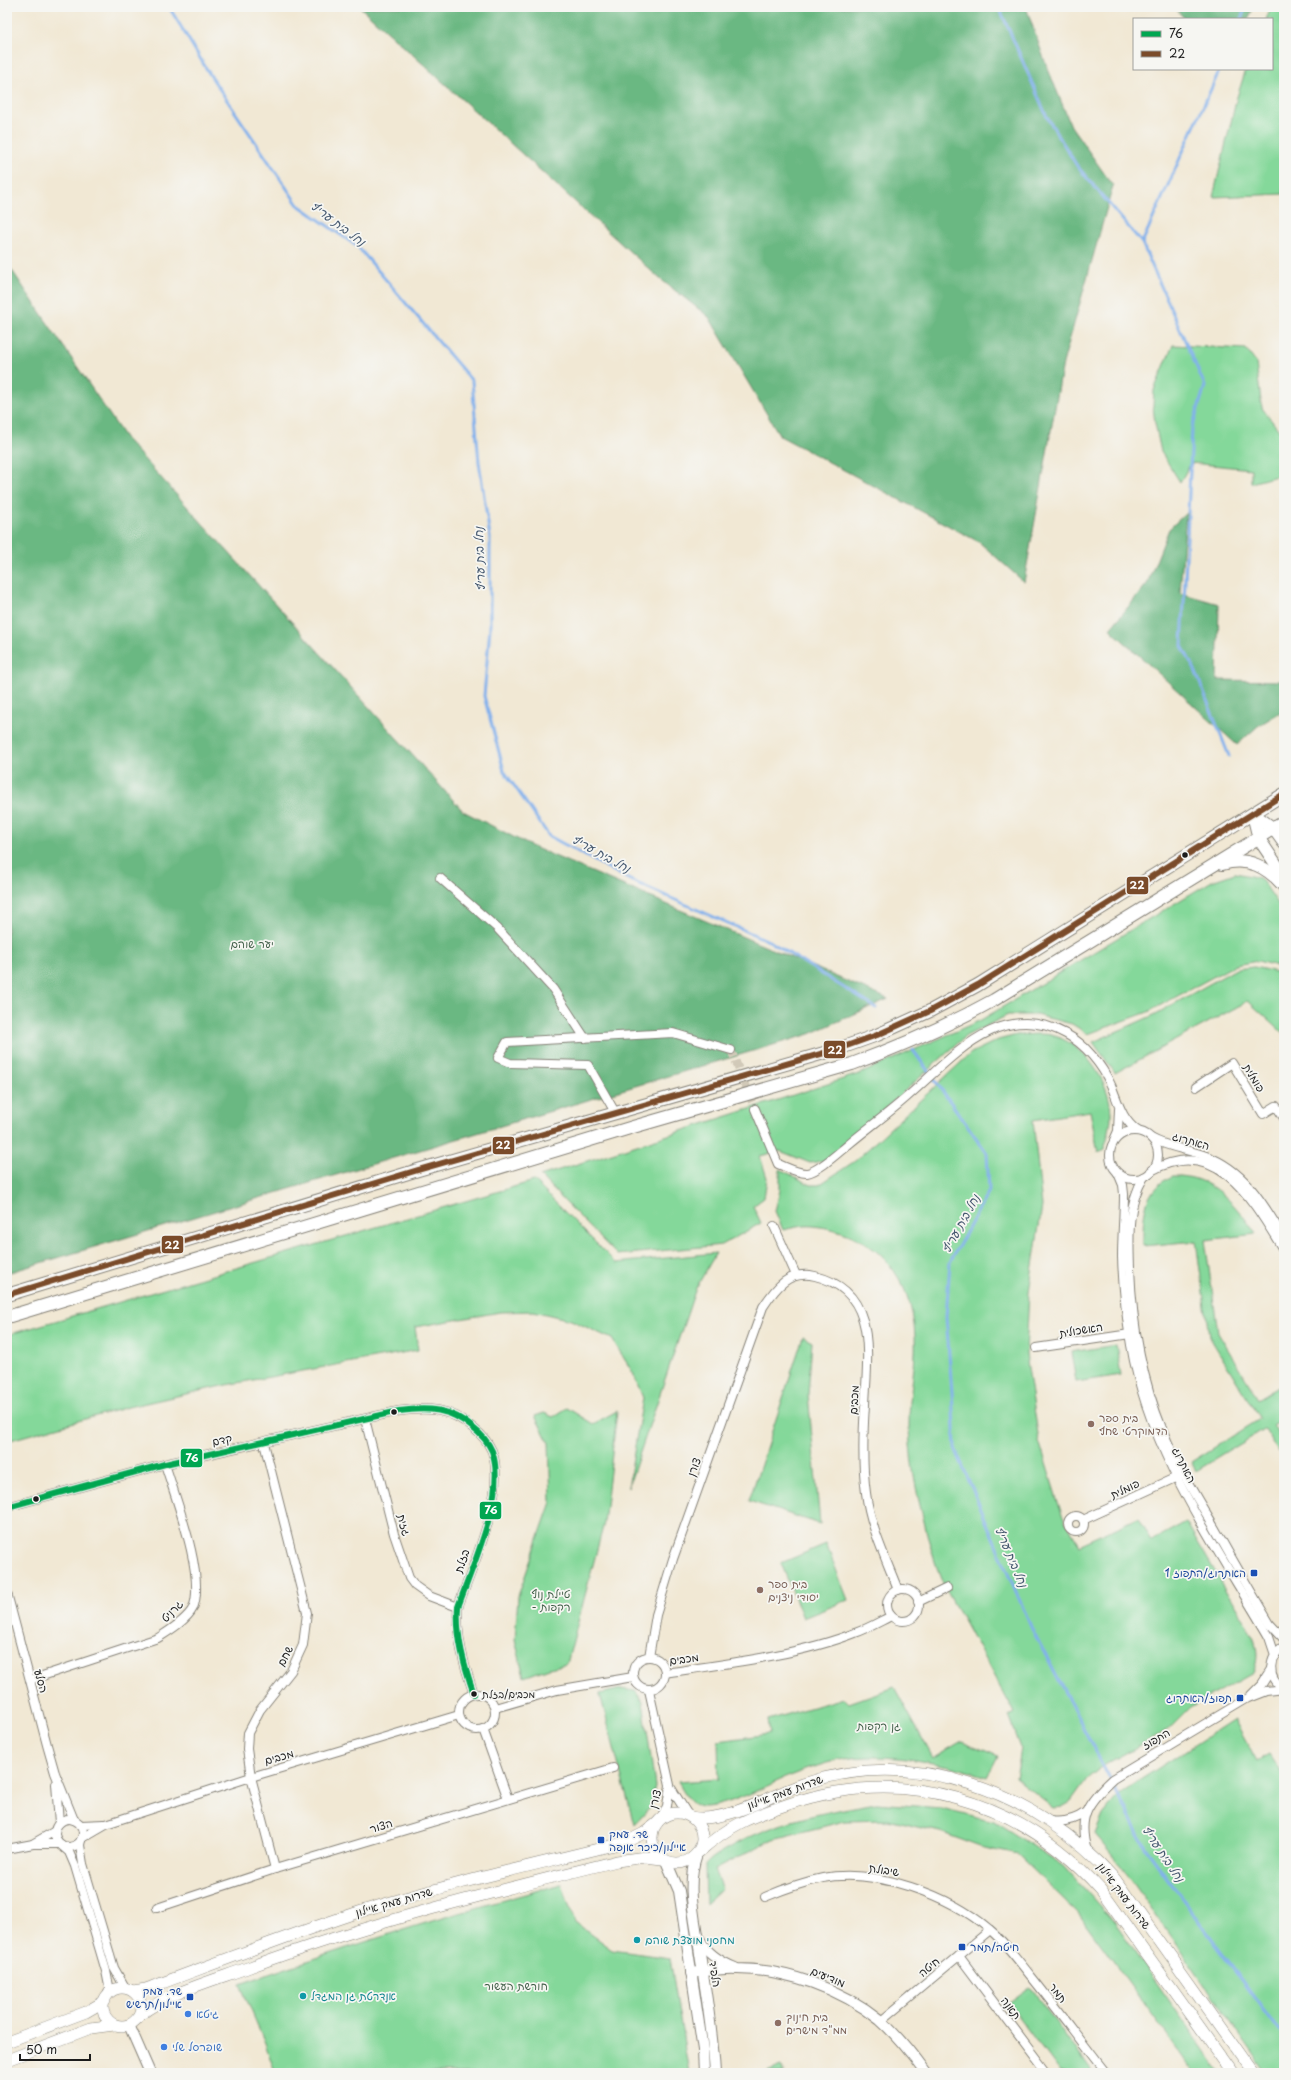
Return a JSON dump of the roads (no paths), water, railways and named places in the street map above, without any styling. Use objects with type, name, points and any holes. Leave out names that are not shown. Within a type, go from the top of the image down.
[{"type":"main road","points":[[7,1295],[418,1170],[838,1049],[877,1035],[930,1011],[1028,954],[1284,794]]},
{"type":"main road","points":[[1253,814],[1279,826],[1284,843]]},
{"type":"main road","points":[[1253,814],[1259,839],[1284,876]]},
{"type":"main road","points":[[7,1317],[632,1127],[761,1091],[866,1059],[931,1032],[994,1000],[1279,826]]},
{"type":"main road","points":[[1213,866],[1237,861],[1257,864],[1267,869],[1284,886]]},
{"type":"main road","name":"שדרות עמק איילון","points":[[689,1816],[706,1818],[725,1815],[820,1778],[850,1773],[876,1771],[915,1772],[958,1780],[999,1794],[1032,1810],[1050,1821],[1087,1851],[1115,1879],[1253,2073]]},
{"type":"main road","name":"שדרות עמק איילון","points":[[698,1853],[729,1827],[760,1814],[819,1795],[857,1789],[913,1789],[954,1797],[992,1809],[1023,1824],[1040,1835],[1087,1874],[1101,1890],[1232,2073]]},
{"type":"main road","points":[[675,1813],[689,1816],[698,1823],[702,1831],[703,1838],[698,1853],[690,1860],[682,1863],[670,1863],[664,1860],[656,1852],[652,1836],[659,1821],[675,1813]]},
{"type":"main road","name":"שדרות עמק איילון","points":[[129,1990],[146,1989],[274,1940],[366,1910],[445,1887],[626,1842],[644,1833],[659,1821]]},
{"type":"main road","name":"שדרות עמק איילון","points":[[140,2015],[154,2004],[186,1991],[279,1956],[370,1925],[449,1903],[617,1861],[645,1857],[664,1860]]},
{"type":"main road","points":[[7,2042],[86,2012],[117,1989],[129,1990],[141,2002],[140,2015],[129,2026],[102,2025],[7,2060]]},
{"type":"main road","points":[[106,1998],[105,2015],[114,2025]]},
{"type":"street","points":[[440,878],[498,928],[553,989],[585,1038]]},
{"type":"street","points":[[755,1109],[778,1164],[803,1173],[808,1173],[815,1170],[834,1156],[907,1097],[952,1056],[975,1038],[1003,1026],[1016,1023],[1033,1024],[1055,1029],[1066,1034],[1081,1045],[1097,1062],[1110,1083],[1124,1117],[1138,1131],[1151,1138],[1158,1153],[1156,1163],[1152,1171],[1144,1177],[1131,1179],[1118,1173],[1111,1163],[1110,1155],[1118,1131],[1119,1106]]},
{"type":"street","points":[[616,1114],[588,1065],[510,1063],[498,1058],[507,1042],[673,1033],[731,1050]]},
{"type":"street","name":"פומלית","points":[[1196,1087],[1232,1063],[1262,1114],[1276,1106],[1284,1118]]},
{"type":"street","points":[[1114,1141],[1122,1134],[1138,1131]]},
{"type":"street","name":"האתרוג","points":[[1151,1138],[1168,1146],[1207,1156],[1233,1171],[1258,1197],[1284,1238]]},
{"type":"street","name":"האתרוג","points":[[1152,1171],[1170,1162],[1187,1159],[1196,1160],[1215,1167],[1236,1183],[1254,1202],[1284,1251]]},
{"type":"street","name":"האתרוג","points":[[1118,1173],[1123,1185],[1124,1194],[1122,1259],[1130,1334],[1148,1408],[1163,1449],[1177,1478],[1269,1637],[1275,1655]]},
{"type":"street","name":"האתרוג","points":[[1144,1177],[1134,1195],[1131,1209],[1129,1229],[1130,1281],[1140,1355],[1154,1406],[1172,1452],[1183,1474],[1265,1614],[1277,1632],[1284,1639]]},
{"type":"street","points":[[774,1226],[796,1275]]},
{"type":"street","name":"מכבים","points":[[796,1275],[806,1274],[823,1278],[844,1289],[856,1303],[863,1318],[867,1337],[864,1437],[866,1493],[878,1539],[898,1590]]},
{"type":"street","name":"צורן","points":[[649,1657],[656,1615],[673,1559],[763,1307],[774,1289],[784,1280],[796,1275]]},
{"type":"street","name":"האשכולית","points":[[1036,1348],[1130,1334]]},
{"type":"street","name":"קדם","points":[[7,1506],[165,1464],[264,1443],[365,1419],[418,1409],[438,1410],[462,1417],[483,1436]]},
{"type":"street","name":"גזית","points":[[365,1419],[394,1534],[409,1578],[415,1586],[429,1596],[458,1607]]},
{"type":"street","name":"בזלת","points":[[474,1694],[464,1666],[457,1624],[458,1607],[492,1507],[496,1477],[492,1451],[483,1436]]},
{"type":"street","name":"שחם","points":[[264,1443],[307,1613],[303,1645],[291,1671],[260,1710],[248,1732],[247,1749],[251,1777],[275,1869]]},
{"type":"street","name":"גרניט","points":[[30,1680],[158,1638],[176,1627],[192,1608],[196,1583],[192,1556],[165,1464]]},
{"type":"street","name":"פומלית","points":[[1083,1520],[1177,1478]]},
{"type":"street","points":[[918,1602],[947,1588]]},
{"type":"street","points":[[898,1590],[910,1591],[914,1594],[918,1602],[917,1612],[910,1620],[897,1620],[891,1616],[887,1608],[889,1597],[898,1590]]},
{"type":"street","name":"הסלע","points":[[7,1593],[55,1773],[77,1823]]},
{"type":"street","name":"מכבים","points":[[665,1673],[723,1664],[825,1643],[855,1633],[891,1616]]},
{"type":"street","points":[[1275,1655],[1284,1646]]},
{"type":"street","name":"התפוז","points":[[1248,1698],[1262,1684],[1271,1670],[1275,1655]]},
{"type":"street","points":[[649,1657],[661,1662],[665,1673],[663,1682],[659,1686],[649,1690],[639,1686],[633,1677],[635,1666],[643,1658],[649,1657]]},
{"type":"street","points":[[1271,1670],[1274,1679],[1284,1689]]},
{"type":"street","points":[[495,1708],[557,1690],[633,1677]]},
{"type":"street","name":"התפוז","points":[[1050,1821],[1067,1821],[1080,1816],[1113,1779],[1146,1758],[1248,1698],[1266,1691],[1284,1689]]},
{"type":"street","name":"צורן","points":[[649,1690],[670,1785],[674,1795],[689,1816]]},
{"type":"street","points":[[474,1694],[487,1696],[495,1708],[493,1720],[483,1729],[471,1729],[462,1721],[460,1715],[460,1704],[468,1696],[474,1694]]},
{"type":"street","name":"מכבים","points":[[82,1839],[106,1824],[251,1777],[460,1715]]},
{"type":"street","points":[[483,1729],[508,1799]]},
{"type":"street","name":"הצור","points":[[157,1908],[275,1869],[613,1768]]},
{"type":"street","name":"הסלע","points":[[55,1773],[59,1823]]},
{"type":"street","name":"צורן","points":[[659,1821],[667,1806],[670,1785]]},
{"type":"street","points":[[1087,1809],[1082,1828],[1087,1851]]},
{"type":"street","points":[[33,1844],[55,1831],[59,1823],[66,1820],[77,1823],[82,1839],[80,1845],[83,1864],[114,1968],[129,1990]]},
{"type":"street","name":"מכבים","points":[[77,1823],[106,1824]]},
{"type":"street","points":[[55,1831],[56,1838],[69,1852],[75,1866],[106,1971],[109,1986],[106,1998]]},
{"type":"street","points":[[7,1849],[33,1844],[72,1847],[82,1839]]},
{"type":"street","name":"הלפיד","points":[[698,1853],[694,1864],[692,1886],[697,1932],[710,2017],[715,2073]]},
{"type":"street","name":"הלפיד","points":[[664,1860],[679,1891],[703,2050],[704,2073]]},
{"type":"street","name":"שיבולת","points":[[765,1896],[793,1886],[824,1878],[871,1878],[903,1885],[929,1893],[963,1910],[990,1930]]},
{"type":"street","name":"חיטה","points":[[881,2021],[990,1930]]},
{"type":"street","name":"תמר","points":[[990,1930],[1033,1979],[1106,2073]]},
{"type":"street","points":[[697,1932],[700,1942],[715,1957],[722,1963],[736,1968]]},
{"type":"street","name":"תאנה","points":[[959,1956],[1047,2073]]},
{"type":"street","name":"מודיעים","points":[[692,1973],[736,1968],[775,1972],[806,1981],[846,1998],[881,2021],[926,2073]]},
{"type":"street","points":[[129,2026],[150,2073]]},
{"type":"waterway","name":"נחל בית עריף","points":[[169,7],[212,78],[298,205],[358,247],[472,381],[479,462],[490,537],[490,628],[484,696],[504,771],[549,836],[630,880],[771,942],[876,1008]]},
{"type":"waterway","points":[[999,7],[1047,117],[1077,166],[1142,243],[1205,386],[1192,428],[1182,646],[1195,670],[1229,756]]},
{"type":"waterway","points":[[1241,18],[1246,7]]},
{"type":"waterway","points":[[1142,243],[1220,70]]},
{"type":"waterway","name":"נחל בית עריף","points":[[913,1050],[987,1153],[989,1191],[950,1262],[946,1317],[955,1448],[1031,1627],[1146,1849],[1284,2037]]},
{"type":"tunnel","points":[[731,1050],[755,1109]]},
{"type":"place","name":"בית ספר הדמוקרטי שחף","points":[[1091,1424]]},
{"type":"place","name":"האתרוג/התפוז 1","points":[[1254,1573]]},
{"type":"place","name":"בית ספר יסודי ניצנים","points":[[760,1590]]},
{"type":"place","name":"מכבים/בזלת","points":[[474,1694]]},
{"type":"place","name":"תפוז/האתרוג","points":[[1240,1698]]},
{"type":"place","name":"שד. עמק איילון/כיכר אנפה","points":[[601,1840]]},
{"type":"place","name":"מחסני מועצת שוהם","points":[[637,1940]]},
{"type":"place","name":"חיטה/תמר","points":[[962,1947]]},
{"type":"place","name":"אנדרטת גן המגדל","points":[[303,1996]]},
{"type":"place","name":"שד. עמק איילון/תרשיש","points":[[190,1997]]},
{"type":"place","name":"גיטא","points":[[188,2014]]},
{"type":"place","name":"בית חינוך ממ\"ד מישרים","points":[[778,2023]]},
{"type":"place","name":"שופרסל שלי","points":[[164,2047]]},
{"type":"park label","name":"יער שוהם","points":[[252,944]]},
{"type":"park label","name":"טיילת נוף - רקפות","points":[[551,1600]]},
{"type":"park label","name":"גן רקפות","points":[[879,1726]]},
{"type":"park label","name":"חורשת העשור","points":[[516,1986]]}]
